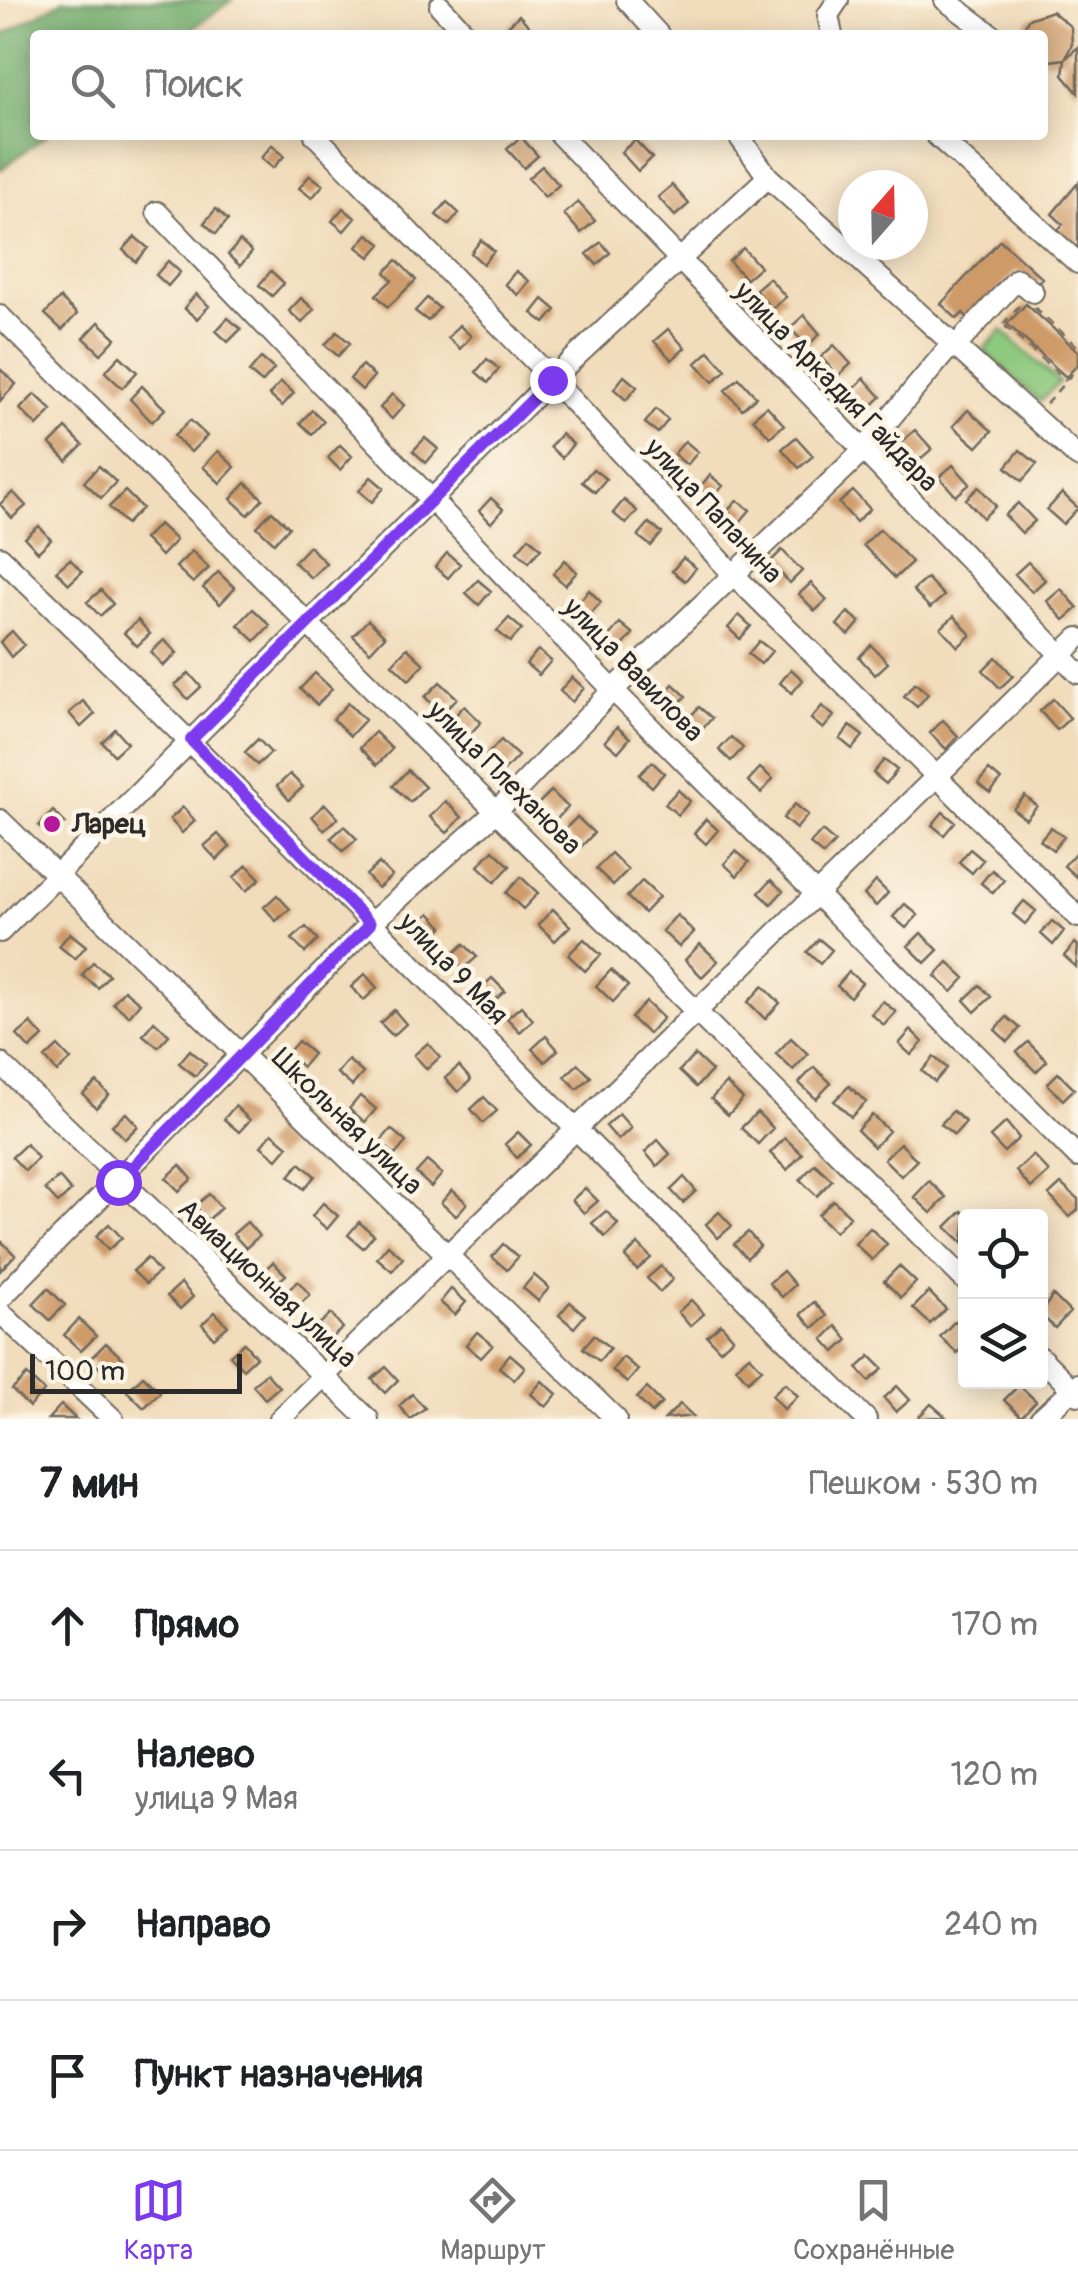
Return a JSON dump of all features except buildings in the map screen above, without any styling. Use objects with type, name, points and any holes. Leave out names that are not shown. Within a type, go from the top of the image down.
[{"type":"street","points":[[627,0],[654,30]]},
{"type":"street","points":[[831,30],[828,16],[838,0]]},
{"type":"street","points":[[945,0],[985,30]]},
{"type":"street","points":[[440,6],[462,30]]},
{"type":"street","name":"улица Папанина","points":[[320,140],[552,380],[732,574],[1078,916]]},
{"type":"street","name":"улица Аркадия Гайдара","points":[[565,140],[1058,658],[1078,673]]},
{"type":"street","points":[[742,140],[768,177],[1078,457]]},
{"type":"street","points":[[942,140],[1078,263]]},
{"type":"street","points":[[0,932],[552,380],[768,177]]},
{"type":"street","name":"улица Вавилова","points":[[157,212],[613,690],[1078,1157]]},
{"type":"street","points":[[0,1299],[370,924],[498,810],[613,690],[861,453],[1017,279],[1033,292]]},
{"type":"street","name":"улица Плеханова","points":[[4,324],[498,810],[958,1274]]},
{"type":"street","name":"улица 9 Мая","points":[[0,556],[191,740],[575,1132],[866,1419]]},
{"type":"street","points":[[280,1419],[1078,638]]},
{"type":"street","name":"Школьная улица","points":[[0,820],[616,1419]]},
{"type":"street","name":"Авиационная улица","points":[[0,1063],[118,1182],[368,1419]]},
{"type":"street","points":[[0,1312],[113,1419]]},
{"type":"street","points":[[1040,1419],[1076,1389],[1048,1364]]},
{"type":"path","points":[[1003,324],[1025,300],[1078,347]]},
{"type":"path","points":[[996,318],[1066,381]]},
{"type":"path","points":[[1034,418],[1078,368]]},
{"type":"green space","points":[[63,0],[232,0],[191,30],[30,30],[30,140],[40,140],[0,170],[0,37]]},
{"type":"green space","points":[[1002,330],[1059,382],[1040,402],[983,350]]},
{"type":"place","name":"Ларец","points":[[52,824]]},
{"type":"route","points":[[118,1182],[370,924],[191,740],[552,380]]}]
